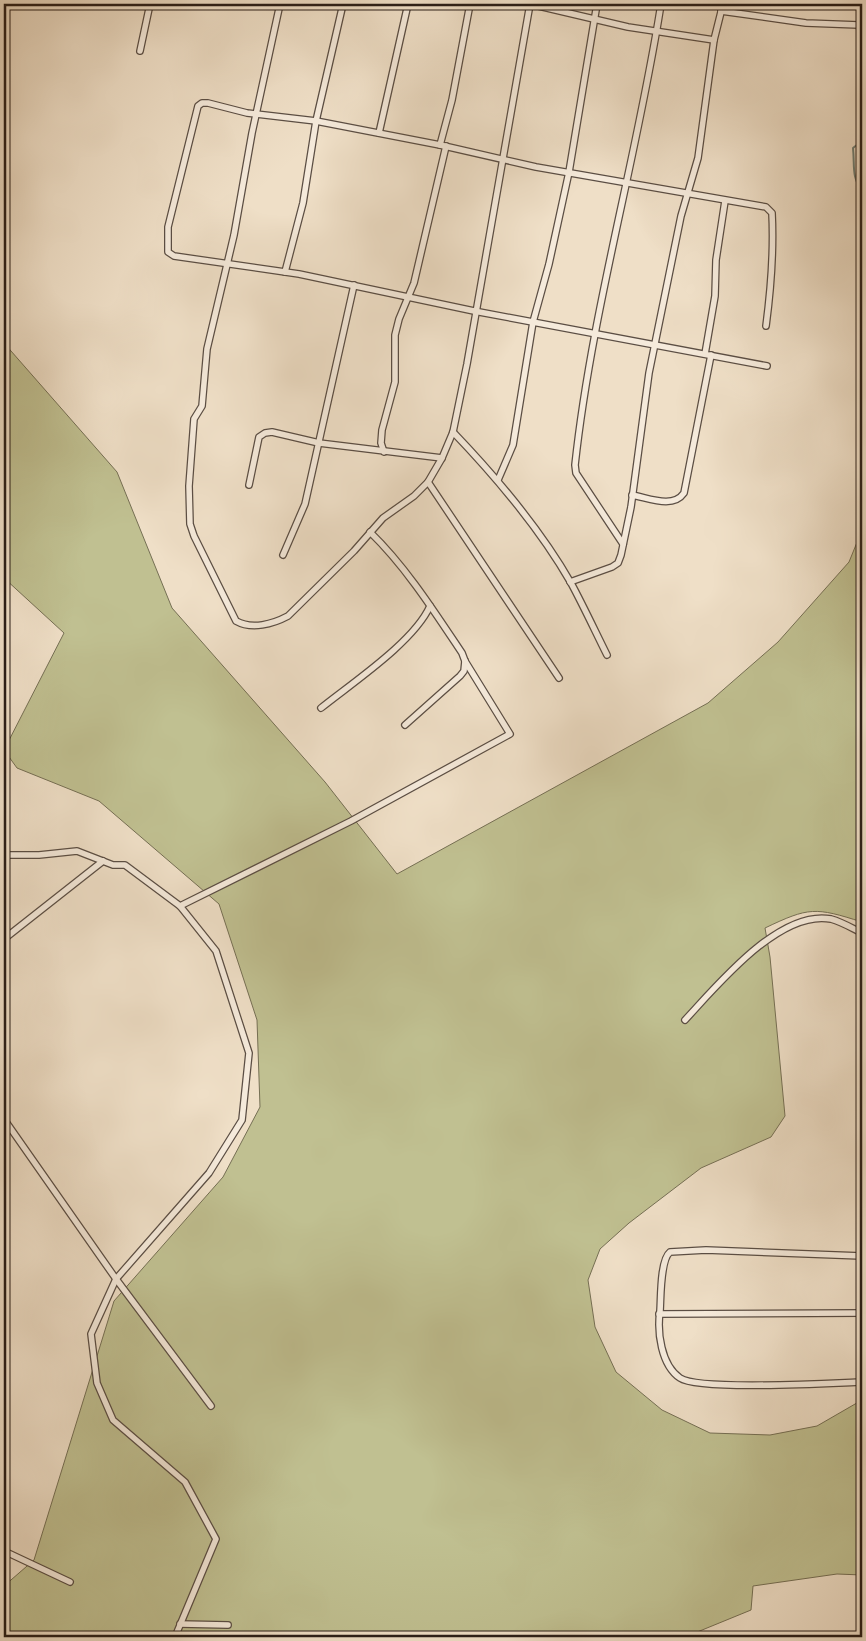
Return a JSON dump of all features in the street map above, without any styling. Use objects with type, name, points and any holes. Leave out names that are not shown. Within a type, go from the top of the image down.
[{"type":"street","points":[[140,51],[150,4]]},
{"type":"street","points":[[280,4],[228,263],[207,349],[202,406],[194,419],[189,486],[190,524],[194,536],[236,622],[242,625],[261,625],[276,622],[288,616],[383,518],[414,496],[428,482],[442,458],[452,432],[504,159],[530,4],[594,19],[714,40]]},
{"type":"street","points":[[285,272],[303,203],[316,121],[343,4]]},
{"type":"street","points":[[379,133],[408,4]]},
{"type":"street","points":[[384,452],[381,443],[382,430],[395,382],[395,336],[399,319],[410,296],[443,145],[470,4]]},
{"type":"street","points":[[498,480],[513,446],[533,322],[549,264],[569,172],[597,4]]},
{"type":"street","points":[[623,544],[576,473],[575,465],[594,334],[626,181],[644,106],[661,4]]},
{"type":"street","points":[[570,582],[612,567],[618,563],[632,495],[655,345],[687,193],[701,143],[714,40],[723,4]]},
{"type":"street","points":[[721,11],[806,23],[859,25],[862,39]]},
{"type":"street","points":[[766,326],[773,274],[772,213],[769,209],[759,205],[725,201],[626,181],[569,172],[443,145],[316,121],[257,114],[208,103],[202,103],[198,106],[168,227],[168,252],[174,256],[285,272],[410,296],[474,311],[767,366]]},
{"type":"street","points":[[632,495],[672,502],[679,500],[684,493],[708,355],[715,296],[716,260],[725,201]]},
{"type":"street","points":[[283,555],[305,504],[354,285]]},
{"type":"street","points":[[250,485],[260,437],[265,433],[272,432],[319,443],[442,458]]},
{"type":"street","points":[[452,432],[498,480],[570,582],[608,655]]},
{"type":"street","points":[[428,482],[559,678]]},
{"type":"street","points":[[180,906],[351,821],[510,734],[465,662],[462,653],[430,606],[385,546],[370,532]]},
{"type":"street","points":[[321,708],[405,640],[427,613],[430,606]]},
{"type":"street","points":[[406,725],[460,676],[464,670],[465,662]]},
{"type":"street","points":[[4,855],[39,855],[77,851],[112,865],[125,865],[180,906],[216,951],[249,1053],[242,1120],[209,1173],[116,1279],[91,1334],[97,1383],[113,1420],[185,1482],[216,1539],[175,1637]]},
{"type":"street","points":[[4,939],[104,861]]},
{"type":"street","points":[[685,1020],[744,958],[768,939],[786,929],[816,919],[830,919],[862,933]]},
{"type":"street","points":[[4,1119],[116,1279],[211,1406]]},
{"type":"street","points":[[862,1256],[706,1250],[670,1252],[666,1255],[663,1266],[659,1314],[659,1326],[665,1358],[676,1374],[692,1383],[736,1385],[862,1382]]},
{"type":"street","points":[[659,1314],[862,1313]]},
{"type":"street","points":[[4,1551],[70,1582]]},
{"type":"street","points":[[180,1624],[228,1624]]},
{"type":"green space","points":[[4,343],[117,472],[172,608],[325,782],[397,874],[708,703],[778,642],[849,562],[862,530],[862,922],[833,914],[812,912],[792,916],[765,928],[770,957],[785,1116],[771,1137],[701,1168],[629,1223],[600,1249],[588,1280],[595,1327],[616,1372],[662,1410],[710,1433],[770,1435],[817,1426],[862,1400],[862,1575],[837,1574],[753,1586],[751,1610],[685,1637],[4,1637],[4,1586],[34,1560],[114,1301],[223,1177],[260,1107],[257,1020],[219,904],[99,801],[17,768],[4,750],[64,633],[4,578]]},
{"type":"waterway","points":[[862,141],[853,148],[854,171],[862,192]]}]
